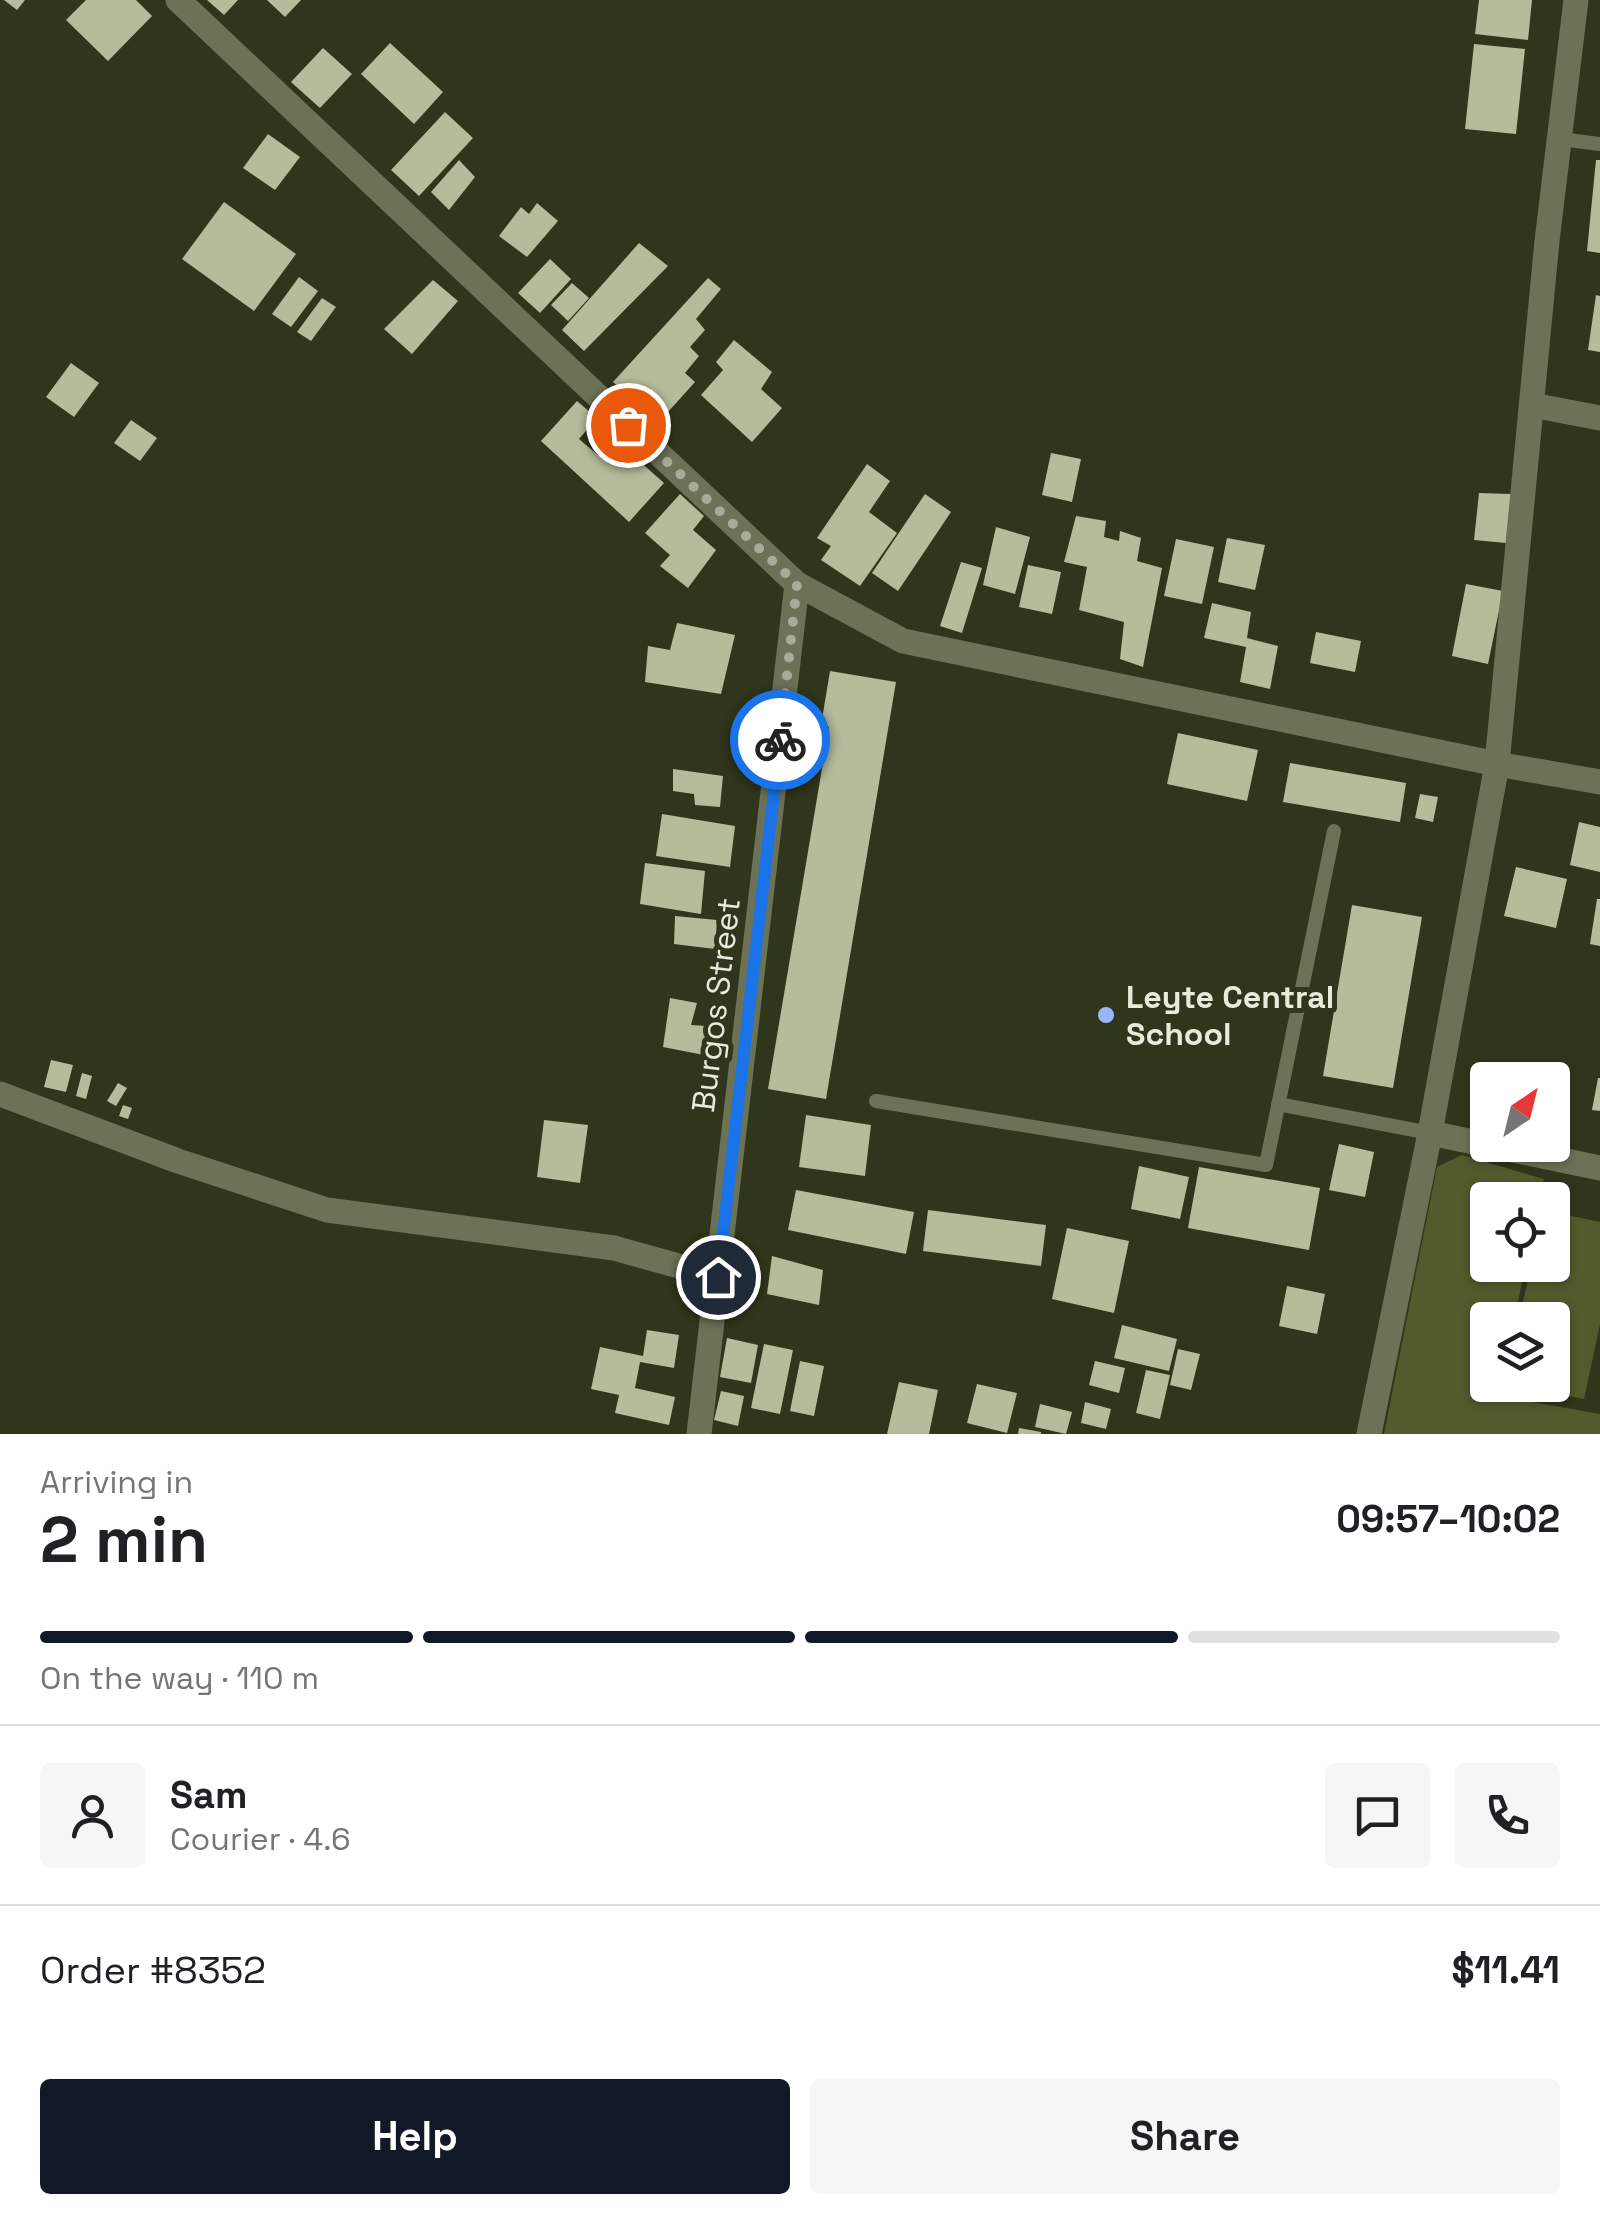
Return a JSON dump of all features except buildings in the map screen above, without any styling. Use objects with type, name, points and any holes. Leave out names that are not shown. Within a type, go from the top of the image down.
[{"type":"street","points":[[178,0],[797,584],[904,642],[1600,782]]},
{"type":"street","points":[[1369,1434],[1430,1133],[1497,764],[1546,241],[1576,0]]},
{"type":"street","points":[[1532,405],[1600,418]]},
{"type":"street","name":"Burgos Street","points":[[699,1434],[797,584]]},
{"type":"street","points":[[0,1094],[178,1161],[327,1210],[614,1248],[718,1277]]},
{"type":"street","points":[[1430,1133],[1470,1141]]},
{"type":"street","points":[[1570,1162],[1600,1168]]},
{"type":"lane","points":[[1560,139],[1600,144]]},
{"type":"lane","points":[[876,1101],[1266,1164],[1334,831]]},
{"type":"lane","points":[[1278,1104],[1430,1133]]},
{"type":"green space","points":[[1462,1155],[1470,1157],[1470,1162],[1486,1162],[1544,1179],[1470,1182],[1470,1282],[1522,1282],[1518,1302],[1470,1302],[1470,1402],[1533,1402],[1600,1414],[1600,1434],[1384,1434],[1437,1167]]},
{"type":"green space","points":[[1570,1216],[1600,1222],[1600,1324],[1584,1399],[1570,1396],[1570,1302],[1523,1302],[1527,1282],[1570,1282]]},
{"type":"way so far","points":[[628,425],[797,584],[780,740]]},
{"type":"place","name":"Leyte Central School","points":[[1106,1015]]},
{"type":"route","points":[[718,1277],[780,740]]}]
